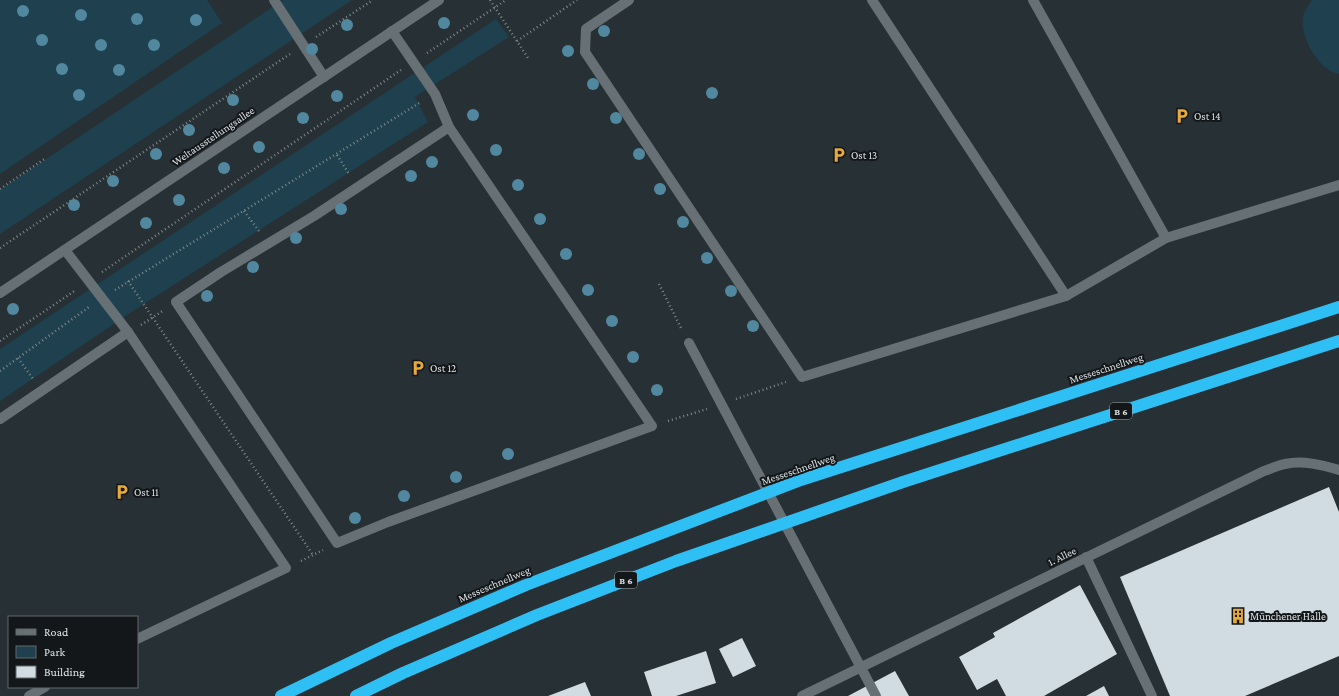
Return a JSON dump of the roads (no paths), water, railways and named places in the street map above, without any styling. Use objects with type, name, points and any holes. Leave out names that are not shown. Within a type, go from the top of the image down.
[{"type":"highway","name":"Messeschnellweg","points":[[281,696],[391,643],[526,585],[801,480],[1339,307]]},
{"type":"highway","name":"B 6","points":[[356,696],[403,673],[537,615],[676,560],[903,482],[1339,341]]},
{"type":"main road","points":[[274,0],[324,77]]},
{"type":"main road","name":"Weltausstellungsallee","points":[[0,293],[439,0]]},
{"type":"main road","points":[[629,0],[586,29],[585,52],[802,377],[1066,296],[1166,238],[1339,185]]},
{"type":"main road","points":[[872,0],[1066,296]]},
{"type":"main road","points":[[1033,0],[1166,238]]},
{"type":"main road","points":[[392,31],[435,94],[449,127],[652,426],[337,542],[176,302],[449,127]]},
{"type":"main road","points":[[65,250],[128,332],[286,568],[138,639]]},
{"type":"main road","points":[[0,418],[128,332]]},
{"type":"main road","points":[[689,343],[876,696]]},
{"type":"main road","name":"1. Allee","points":[[802,696],[1264,471],[1285,464],[1305,463],[1326,466],[1339,470]]},
{"type":"main road","points":[[1086,557],[1152,696]]},
{"type":"main road","points":[[29,696],[43,688]]},
{"type":"place","name":"Ost 14","points":[[1182,116]]},
{"type":"place","name":"Ost 13","points":[[839,155]]},
{"type":"place","name":"Ost 12","points":[[418,368]]},
{"type":"place","name":"Ost 11","points":[[122,492]]},
{"type":"place","name":"Münchener Halle","points":[[1238,616]]}]
